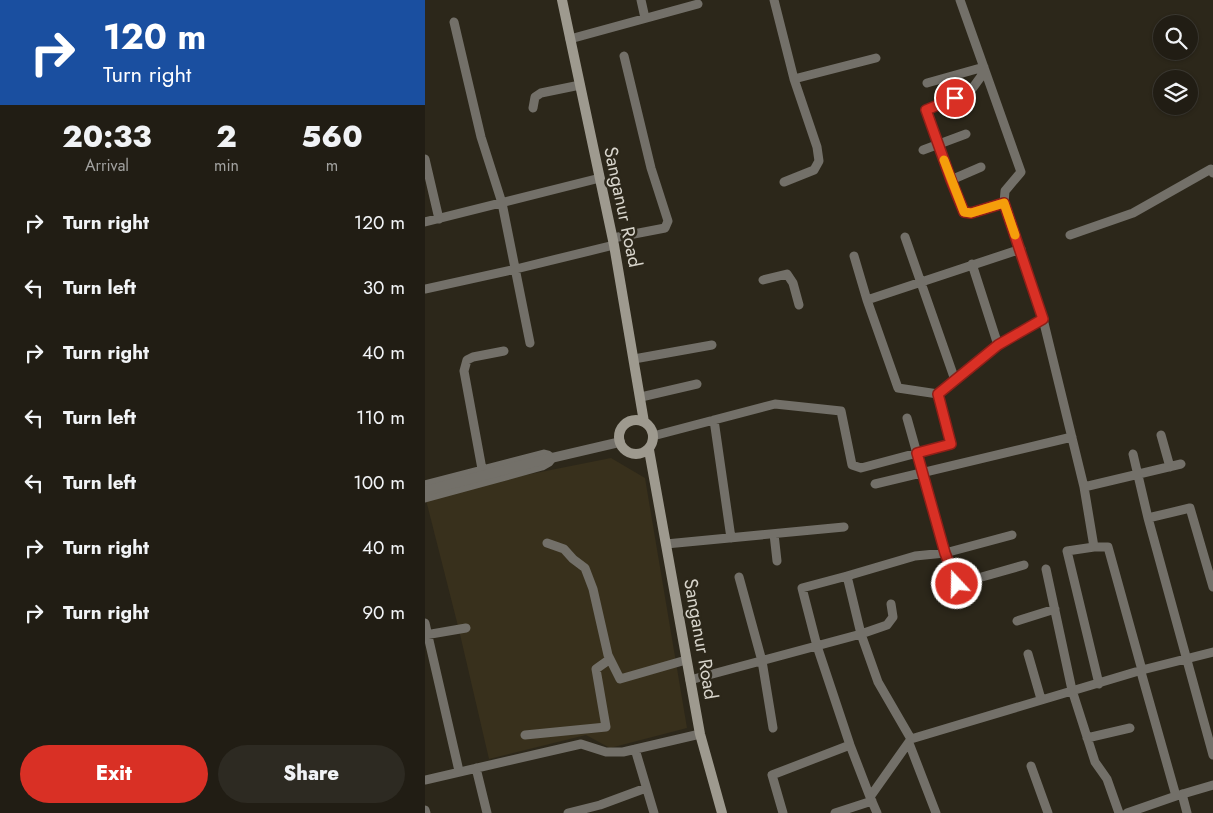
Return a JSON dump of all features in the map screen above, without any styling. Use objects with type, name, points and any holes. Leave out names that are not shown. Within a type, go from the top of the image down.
[{"type":"main road","name":"Sanganur Road","points":[[562,0],[613,241],[644,422]]},
{"type":"main road","points":[[641,400],[621,431],[620,442],[627,451],[652,469]]},
{"type":"main road","points":[[628,422],[633,420],[644,422],[649,426],[653,436],[649,450],[643,453],[631,454]]},
{"type":"main road","name":"Sanganur Road","points":[[649,450],[700,734],[722,813]]},
{"type":"street","points":[[641,0],[645,18]]},
{"type":"street","points":[[774,0],[795,79],[817,147],[819,161],[814,170],[784,182]]},
{"type":"street","points":[[960,0],[1021,172],[1005,191],[1004,203],[1043,319],[1084,487],[1094,547]]},
{"type":"street","points":[[570,39],[697,4]]},
{"type":"street","points":[[454,22],[481,137],[502,203],[530,343]]},
{"type":"street","points":[[425,289],[516,269],[665,228],[668,221],[651,168],[624,56]]},
{"type":"street","points":[[795,79],[876,58]]},
{"type":"street","points":[[927,83],[984,68]]},
{"type":"street","points":[[984,68],[969,93],[926,110],[964,212],[971,213],[1004,203]]},
{"type":"street","points":[[533,108],[535,98],[541,93],[580,85]]},
{"type":"street","points":[[923,150],[966,134]]},
{"type":"street","points":[[425,159],[439,218]]},
{"type":"street","points":[[951,180],[981,167]]},
{"type":"street","points":[[1070,235],[1133,213],[1211,169],[1213,173]]},
{"type":"street","points":[[425,222],[600,178]]},
{"type":"street","points":[[905,237],[955,380]]},
{"type":"street","points":[[867,300],[1021,249]]},
{"type":"street","points":[[854,256],[867,300],[898,388],[938,394],[998,345],[1043,319]]},
{"type":"street","points":[[972,264],[998,345]]},
{"type":"street","points":[[763,280],[787,274],[793,283],[799,305]]},
{"type":"street","points":[[634,359],[711,345]]},
{"type":"street","points":[[483,469],[464,371],[467,360],[504,350]]},
{"type":"street","points":[[641,400],[697,384]]},
{"type":"street","points":[[653,436],[775,404],[841,411],[851,465],[861,468],[951,444],[938,394]]},
{"type":"street","points":[[907,418],[945,553],[957,584],[1024,565]]},
{"type":"street","points":[[714,420],[731,538]]},
{"type":"street","points":[[1161,435],[1170,467]]},
{"type":"street","points":[[875,484],[1072,437]]},
{"type":"street","points":[[425,491],[620,442]]},
{"type":"street","points":[[425,485],[544,454],[548,455],[549,462],[543,466],[425,498]]},
{"type":"street","points":[[1133,454],[1186,659],[1210,731],[1213,755]]},
{"type":"street","points":[[1084,487],[1181,464]]},
{"type":"street","points":[[1148,518],[1190,508],[1213,587]]},
{"type":"street","points":[[666,544],[844,526]]},
{"type":"street","points":[[774,534],[777,560]]},
{"type":"street","points":[[877,813],[850,745],[817,646],[802,588],[915,556],[945,553],[1013,535]]},
{"type":"street","points":[[547,543],[564,549],[573,560],[585,568],[593,588],[611,659],[620,679],[686,660]]},
{"type":"street","points":[[1099,684],[1067,551],[1108,547],[1141,671],[1179,795],[1187,813]]},
{"type":"street","points":[[1046,569],[1072,690],[1095,762],[1107,779],[1119,813]]},
{"type":"street","points":[[847,576],[861,634],[878,682],[910,741],[936,813]]},
{"type":"street","points":[[739,577],[762,661],[773,728]]},
{"type":"street","points":[[690,680],[861,634],[887,625],[893,617],[891,604]]},
{"type":"street","points":[[1017,621],[1055,609]]},
{"type":"street","points":[[425,623],[459,772]]},
{"type":"street","points":[[427,635],[466,628]]},
{"type":"street","points":[[835,813],[871,799],[910,741],[1041,699],[1213,652]]},
{"type":"street","points":[[1028,654],[1041,699]]},
{"type":"street","points":[[525,735],[606,727],[596,669],[611,659]]},
{"type":"street","points":[[1087,738],[1130,728]]},
{"type":"street","points":[[425,780],[581,744],[606,752],[623,752],[700,734]]},
{"type":"street","points":[[783,813],[772,775],[850,745]]},
{"type":"street","points":[[635,749],[654,813]]},
{"type":"street","points":[[1031,766],[1049,813]]},
{"type":"street","points":[[476,768],[487,813]]},
{"type":"street","points":[[1127,813],[1151,808],[1179,795],[1213,785]]},
{"type":"street","points":[[568,813],[601,809],[646,788]]},
{"type":"shaded area","points":[[611,458],[645,478],[687,728],[610,748],[586,735],[489,759],[426,500],[505,479]]},
{"type":"slow traffic","points":[[944,160],[964,212],[971,213],[1004,203],[1015,235]]},
{"type":"route","points":[[955,98],[926,110],[951,180],[964,212],[971,213],[1004,203],[1043,319],[998,345],[938,394],[951,444],[917,453],[945,553],[957,584]]}]
